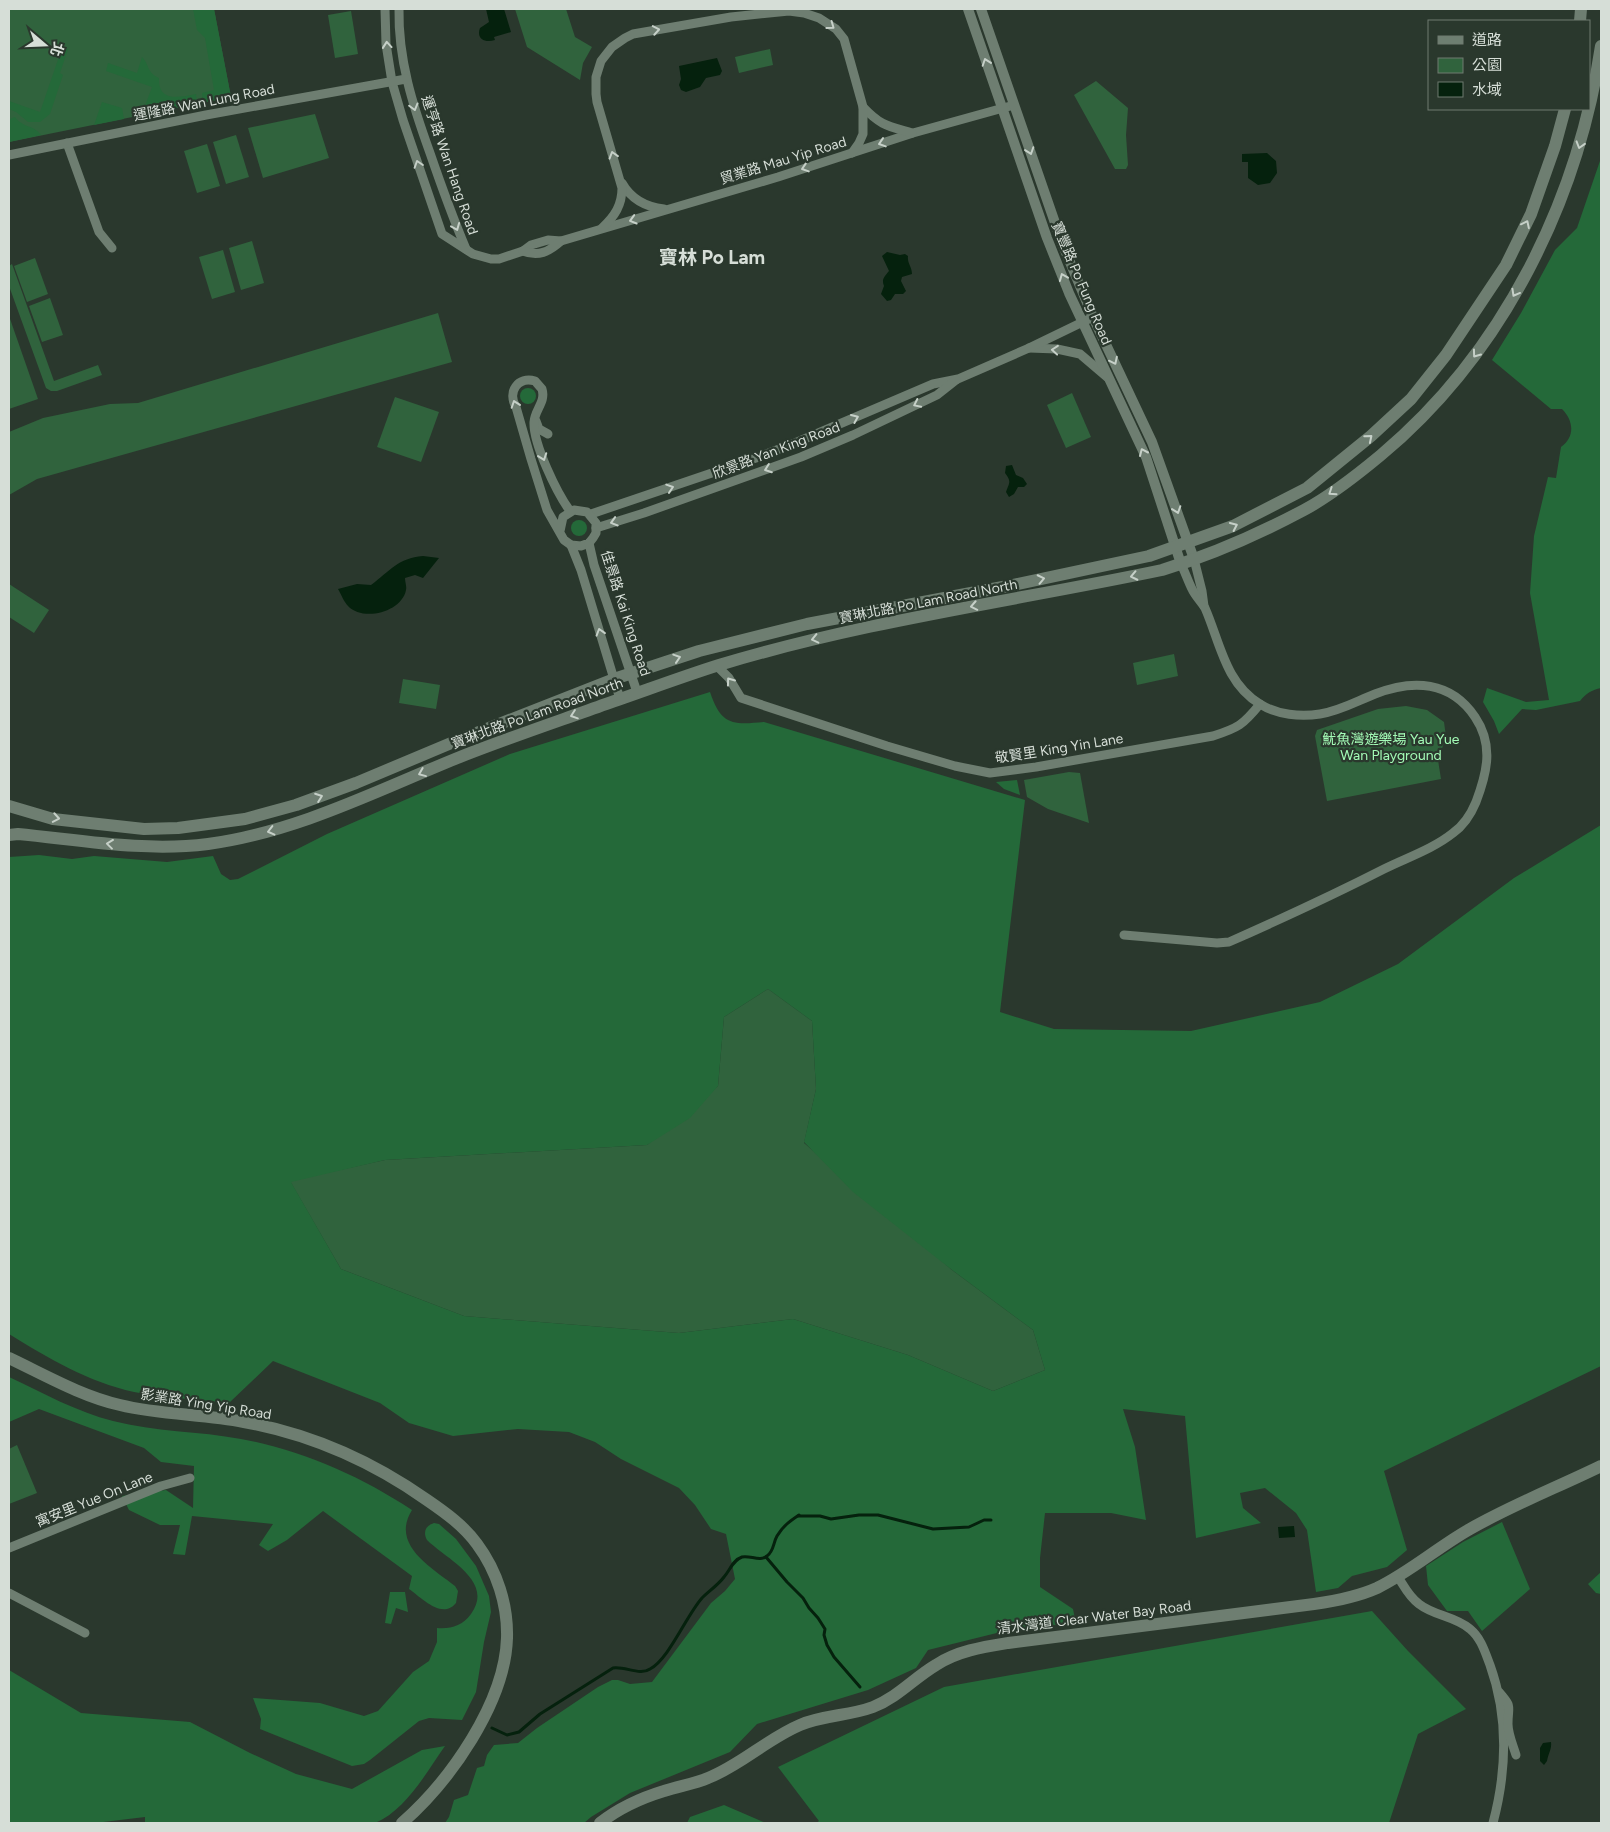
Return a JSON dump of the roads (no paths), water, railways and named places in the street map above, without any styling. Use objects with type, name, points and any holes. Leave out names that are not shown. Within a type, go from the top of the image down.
[{"type":"main road","name":"寶琳北路 Po Lam Road North","points":[[1590,104],[1601,46]]},
{"type":"main road","name":"寶琳北路 Po Lam Road North","points":[[9,806],[54,819],[144,829],[178,828],[245,819],[296,805],[356,783],[614,679],[699,651],[807,624],[1018,584],[1149,556],[1188,544],[1233,526],[1307,488],[1371,436],[1411,399],[1446,355],[1511,256],[1531,214],[1555,146],[1565,110]]},
{"type":"main road","name":"寶琳北路 Po Lam Road North","points":[[9,835],[18,834],[145,848],[210,844],[270,832],[355,803],[466,755],[637,692],[717,666],[862,628],[1125,578],[1194,560],[1241,540],[1297,513],[1328,495],[1370,465],[1447,391],[1502,315],[1550,226],[1577,153],[1588,110]]},
{"type":"main road","name":"影業路 Ying Yip Road","points":[[9,1358],[85,1394],[118,1405],[243,1422],[295,1435],[320,1444],[361,1461],[392,1478],[437,1507],[465,1530],[487,1559],[501,1593],[507,1629],[504,1665],[492,1700],[471,1740],[440,1782],[420,1806],[402,1823]]},
{"type":"main road","name":"清水灣道 Clear Water Bay Road","points":[[600,1823],[642,1798],[714,1776],[799,1725],[820,1718],[861,1711],[882,1703],[903,1691],[938,1663],[967,1651],[1008,1643],[1330,1602],[1366,1592],[1398,1576],[1477,1526],[1601,1466]]},
{"type":"street","name":"運亨路 Wan Hang Road","points":[[386,9],[386,44],[392,82],[403,120],[442,234],[466,250]]},
{"type":"street","name":"運亨路 Wan Hang Road","points":[[399,9],[400,43],[406,79],[417,118],[466,250]]},
{"type":"street","name":"寶豐路 Po Fung Road","points":[[968,9],[1047,238],[1082,322],[1146,457],[1181,564]]},
{"type":"street","name":"寶豐路 Po Fung Road","points":[[981,9],[1062,243],[1093,317],[1152,442],[1194,560]]},
{"type":"street","points":[[600,230],[612,219],[618,210],[622,196],[620,180],[597,102],[595,86],[598,69],[606,54],[618,42],[633,34],[775,12],[789,11],[819,18],[836,29],[844,39],[863,107],[863,134],[852,153]]},
{"type":"street","name":"運隆路 Wan Lung Road","points":[[9,155],[206,115],[406,79]]},
{"type":"street","name":"貿業路 Mau Yip Road","points":[[466,250],[483,258],[491,259],[523,252],[534,255],[551,249],[561,241],[669,210],[912,133],[1014,104]]},
{"type":"street","points":[[863,107],[877,121],[912,133]]},
{"type":"street","points":[[67,143],[99,232],[112,248]]},
{"type":"street","points":[[620,180],[628,192],[638,201],[654,208],[669,210]]},
{"type":"street","name":"欣景路 Yan King Road","points":[[591,514],[756,458],[932,384],[958,379],[1093,317]]},
{"type":"street","name":"欣景路 Yan King Road","points":[[1029,348],[1057,349],[1080,354],[1107,377]]},
{"type":"street","name":"欣景路 Yan King Road","points":[[596,528],[644,513],[801,457],[853,435],[938,394],[958,379]]},
{"type":"street","points":[[570,511],[552,483],[535,433],[535,416],[543,401],[542,389],[535,381],[522,381],[514,387],[512,396],[530,459],[547,510],[564,540],[571,545],[581,570],[620,699]]},
{"type":"street","points":[[535,416],[539,429],[548,434]]},
{"type":"street","points":[[560,531],[563,517],[570,511],[579,510],[591,514],[596,528]]},
{"type":"street","name":"佳景路 Kai King Road","points":[[571,545],[581,546],[589,542],[596,533],[596,528]]},
{"type":"street","name":"佳景路 Kai King Road","points":[[589,542],[594,565],[637,692]]},
{"type":"street","points":[[1124,935],[1217,943],[1229,942],[1326,898],[1444,839],[1462,825],[1474,806],[1485,777],[1487,746],[1485,736],[1468,708],[1447,691],[1422,684],[1403,686],[1376,693],[1332,711],[1311,715],[1286,714],[1260,704],[1230,674],[1204,606],[1194,560]]},
{"type":"street","points":[[1181,564],[1192,590],[1204,606]]},
{"type":"street","name":"敬賢里 King Yin Lane","points":[[717,666],[729,678],[740,698],[887,746],[955,766],[990,773],[1046,766],[1213,736],[1232,730],[1246,722],[1260,704]]},
{"type":"street","name":"寓安里 Yue On Lane","points":[[9,1548],[153,1489],[190,1478]]},
{"type":"street","points":[[1398,1576],[1418,1603],[1430,1611],[1462,1623],[1474,1633],[1485,1652],[1498,1692],[1503,1721],[1504,1765],[1501,1790],[1493,1823]]},
{"type":"street","points":[[9,1593],[85,1633]]},
{"type":"street","points":[[1498,1692],[1508,1702],[1510,1711],[1508,1724],[1516,1755]]},
{"type":"water","points":[[486,9],[504,9],[511,32],[494,37],[495,40],[488,41],[482,39],[479,35],[480,28],[489,22]]},
{"type":"water","points":[[717,58],[722,71],[720,75],[706,78],[700,87],[686,92],[681,90],[679,85],[681,79],[679,66]]},
{"type":"water","points":[[1267,153],[1276,161],[1277,173],[1270,183],[1258,185],[1248,178],[1248,162],[1242,162],[1242,154]]},
{"type":"water","points":[[887,252],[908,256],[912,274],[902,277],[901,281],[906,291],[903,294],[895,294],[891,300],[887,301],[881,294],[884,286],[883,279],[889,271],[882,256]]},
{"type":"water","points":[[1012,465],[1016,475],[1023,478],[1027,484],[1024,487],[1018,487],[1014,494],[1009,497],[1006,492],[1009,481],[1005,473],[1006,466]]},
{"type":"water","points":[[423,556],[439,558],[423,578],[415,575],[405,578],[406,589],[403,598],[390,609],[372,614],[355,611],[348,606],[338,589],[357,584],[371,585],[401,562]]},
{"type":"water","points":[[1294,1526],[1295,1537],[1279,1538],[1278,1527]]},
{"type":"water","points":[[1551,1742],[1547,1761],[1544,1765],[1540,1761],[1540,1748],[1543,1743]]},
{"type":"waterway","points":[[492,1728],[507,1735],[519,1732],[540,1714],[613,1668],[642,1672],[650,1669],[657,1664],[671,1647],[702,1598],[722,1580],[736,1560],[742,1557],[764,1558],[767,1556],[771,1552],[782,1529],[799,1515]]},
{"type":"waterway","points":[[798,1516],[820,1516],[831,1519],[859,1515],[878,1515],[933,1529],[969,1527],[984,1520],[991,1520]]},
{"type":"waterway","points":[[766,1557],[803,1598],[818,1618],[825,1629],[824,1635],[827,1645],[834,1657],[860,1687]]},
{"type":"district","name":"寶林 Po Lam","points":[[712,257]]},
{"type":"park label","name":"魷魚灣遊樂場 Yau Yue Wan Playground","points":[[1391,748]]}]
